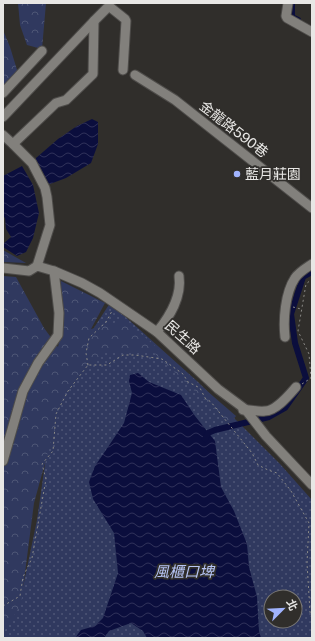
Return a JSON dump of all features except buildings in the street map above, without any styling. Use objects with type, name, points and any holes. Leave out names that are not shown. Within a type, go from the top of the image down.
[{"type":"street","points":[[288,3],[286,16],[312,32]]},
{"type":"street","points":[[3,117],[94,21],[107,8],[110,7],[126,21],[123,70]]},
{"type":"street","points":[[13,144],[56,103],[66,100],[93,74],[94,21]]},
{"type":"street","points":[[3,93],[42,51]]},
{"type":"street","name":"金龍路590巷","points":[[135,75],[175,100],[312,208]]},
{"type":"street","points":[[3,135],[32,163],[45,188],[50,225],[37,266]]},
{"type":"street","points":[[285,337],[284,324],[286,305],[292,284],[299,273],[312,264]]},
{"type":"street","name":"民生路","points":[[3,268],[28,271],[37,266],[54,271],[82,283],[116,303],[157,332],[241,410],[312,485]]},
{"type":"street","points":[[3,461],[23,391],[38,363],[58,335],[59,313],[54,271]]},
{"type":"street","points":[[157,332],[168,318],[178,298],[180,284],[179,276]]},
{"type":"street","points":[[241,410],[268,411],[275,408],[296,387]]},
{"type":"path","points":[[296,387],[311,378],[309,354],[298,331],[306,284],[312,279]]},
{"type":"path","points":[[3,606],[20,596],[23,577],[32,558],[46,479],[42,464],[54,451],[56,414],[68,391],[88,365],[86,354],[89,338],[106,322],[116,303]]},
{"type":"path","points":[[286,305],[302,310]]},
{"type":"path","points":[[88,365],[107,365],[123,355],[162,358],[183,374],[188,382],[200,388],[205,398],[212,402],[252,453],[258,465],[277,473],[291,491],[309,523],[307,563],[310,612],[312,619]]},
{"type":"green space","points":[[18,3],[46,3],[42,49],[27,45],[20,25]]},
{"type":"green space","points":[[3,30],[18,73],[3,87]]},
{"type":"green space","points":[[3,250],[26,263],[3,262]]},
{"type":"green space","points":[[3,276],[16,277],[44,328],[58,347],[62,328],[61,281],[105,303],[91,329],[125,320],[236,416],[230,424],[154,353],[144,351],[105,353],[65,390],[34,503],[21,604],[6,629],[3,631]]},
{"type":"green space","points":[[110,303],[198,382],[280,464],[312,500],[312,638],[3,638],[3,615],[23,587],[37,520],[47,450],[62,377]]},
{"type":"water","points":[[92,119],[98,122],[98,144],[91,163],[66,178],[50,184],[43,180],[35,166],[36,158],[58,139],[77,126]]},
{"type":"water","points":[[22,166],[33,185],[39,213],[33,238],[26,252],[17,256],[3,247],[3,244],[11,237],[6,229],[5,218],[3,216],[3,176]]},
{"type":"water","name":"風櫃口埤","points":[[138,373],[149,382],[181,395],[195,416],[215,441],[221,487],[234,511],[247,544],[249,567],[257,597],[259,631],[261,638],[147,638],[143,631],[131,623],[109,631],[104,638],[75,638],[81,630],[95,626],[103,618],[118,573],[114,533],[93,499],[89,482],[95,466],[124,423],[132,393],[129,381],[130,375]]},
{"type":"waterway","points":[[292,3],[292,17],[298,20]]},
{"type":"waterway","points":[[205,439],[208,433],[215,430],[269,417],[285,408],[306,378],[295,343],[291,314],[303,277],[312,272]]},
{"type":"place","name":"藍月莊園","points":[[237,174]]}]
